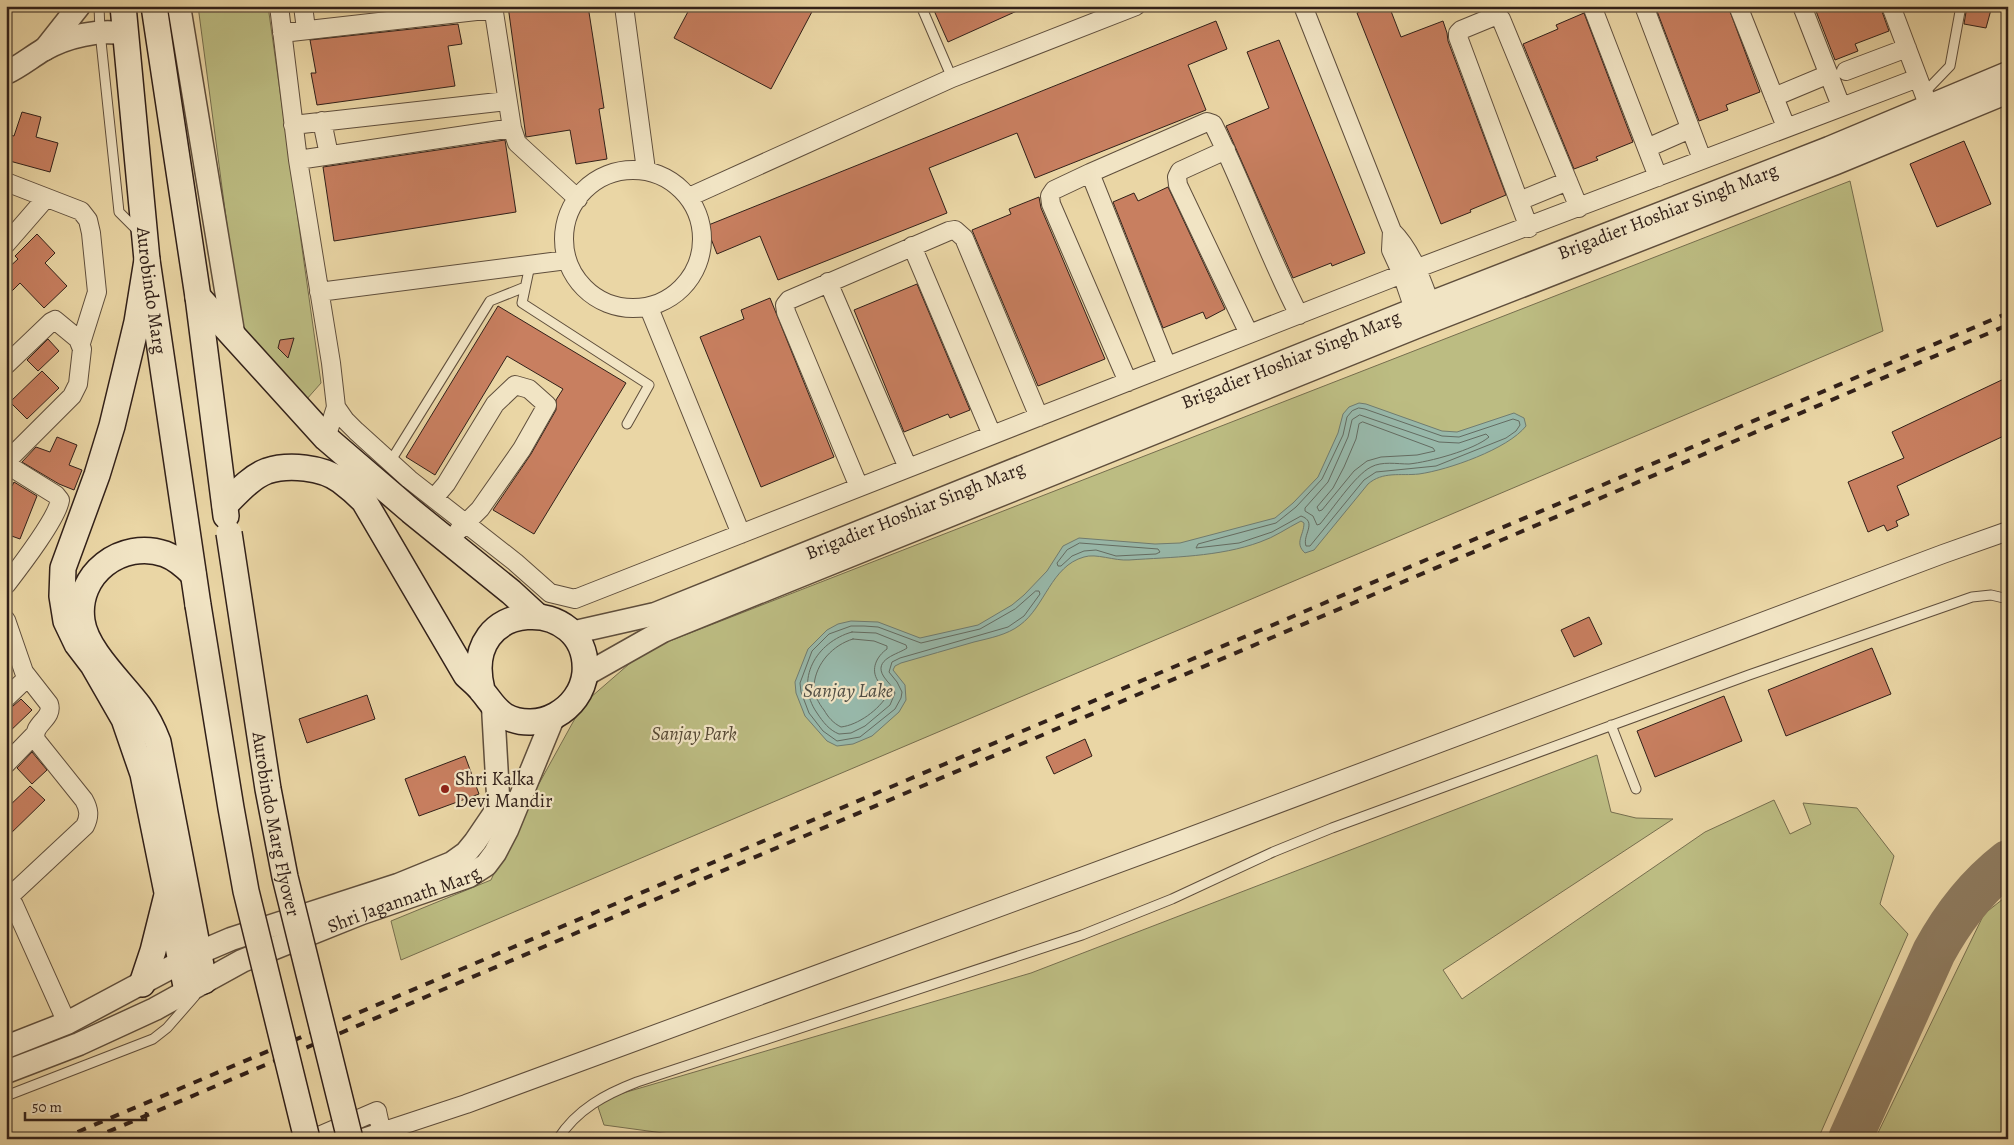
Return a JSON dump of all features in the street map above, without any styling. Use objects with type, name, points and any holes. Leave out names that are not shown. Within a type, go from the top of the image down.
[{"type":"main road","name":"Aurobindo Marg","points":[[123,6],[146,249],[193,574]]},
{"type":"main road","points":[[154,6],[198,297],[225,505]]},
{"type":"main road","points":[[146,249],[137,322],[112,426],[97,475],[63,568],[62,596],[66,621],[77,644],[93,665],[124,719],[143,774],[168,890],[190,958],[201,983]]},
{"type":"main road","points":[[198,297],[326,438],[411,511],[511,592],[536,616]]},
{"type":"main road","points":[[225,505],[246,485],[266,472],[290,467],[312,469],[339,479],[364,501],[466,675],[487,698],[506,716],[521,722],[537,722],[553,718],[568,708],[579,692],[584,675],[582,652],[571,633],[555,621],[536,616],[520,616],[505,622],[493,632],[484,644],[478,659],[478,674],[487,698]]},
{"type":"main road","name":"Aurobindo Marg Flyover","points":[[225,505],[268,789],[284,877],[350,1139]]},
{"type":"main road","points":[[386,537],[387,520],[395,515],[411,511]]},
{"type":"main road","points":[[190,958],[158,742],[151,725],[140,707],[87,637],[82,622],[82,605],[85,589],[93,575],[105,563],[119,555],[135,550],[167,554],[193,574],[230,808],[246,891],[307,1139]]},
{"type":"main road","points":[[142,984],[153,951],[168,890]]},
{"type":"street","points":[[45,49],[79,6]]},
{"type":"street","points":[[179,6],[234,338]]},
{"type":"street","points":[[279,6],[298,160],[332,363],[336,407],[326,438]]},
{"type":"street","points":[[303,6],[306,29]]},
{"type":"street","points":[[624,6],[646,170]]},
{"type":"street","points":[[689,197],[952,78],[1136,6]]},
{"type":"street","points":[[1303,6],[1392,231],[1391,250],[1409,272],[1425,315]]},
{"type":"street","points":[[1592,6],[1658,177]]},
{"type":"street","points":[[1644,6],[1702,159]]},
{"type":"street","points":[[1738,6],[1786,128]]},
{"type":"street","points":[[1802,6],[1837,73],[1841,106]]},
{"type":"street","points":[[336,407],[350,426],[390,462],[515,562],[550,593],[575,599],[1249,334],[1529,228],[1841,106],[1924,93],[1891,6]]},
{"type":"street","points":[[282,32],[493,8],[507,100],[517,143],[578,199]]},
{"type":"street","points":[[1529,228],[1458,37],[1458,32],[1461,30],[1497,15],[1501,18],[1579,208]]},
{"type":"street","points":[[6,73],[45,49],[73,38],[100,32],[126,34]]},
{"type":"street","points":[[1774,97],[1907,48]]},
{"type":"street","name":"Brigadier Hoshiar Singh Marg","points":[[584,675],[663,631],[1812,154],[1924,93],[2008,73]]},
{"type":"street","name":"Brigadier Hoshiar Singh Marg","points":[[571,633],[655,614],[1425,315],[1836,163],[2008,92]]},
{"type":"street","points":[[293,124],[507,100]]},
{"type":"street","points":[[322,121],[329,155]]},
{"type":"street","points":[[1128,382],[1051,204],[1050,196],[1054,190],[1090,173],[1207,122],[1213,124],[1226,150],[1287,292],[1299,315]]},
{"type":"street","points":[[298,160],[512,128]]},
{"type":"street","points":[[1647,148],[1690,129]]},
{"type":"street","points":[[1226,150],[1180,171],[1177,177],[1178,185],[1249,334]]},
{"type":"street","points":[[629,169],[646,170],[669,179],[689,197],[700,219],[703,234],[700,258],[688,282],[670,296],[649,308],[618,307],[588,293],[573,275],[567,260],[563,241],[567,217],[585,188],[605,175],[629,169]]},
{"type":"street","points":[[1090,173],[1167,366]]},
{"type":"street","points":[[1519,200],[1568,181]]},
{"type":"street","points":[[6,182],[82,211],[88,220],[91,232],[97,292],[81,343],[82,349],[76,390],[6,463],[56,495],[60,500],[46,527],[20,568],[6,585]]},
{"type":"street","points":[[6,244],[46,198]]},
{"type":"street","points":[[859,487],[786,312],[785,305],[789,300],[828,282],[949,231],[955,230],[964,238],[1039,417]]},
{"type":"street","points":[[912,246],[992,435]]},
{"type":"street","points":[[320,292],[567,260]]},
{"type":"street","points":[[828,282],[908,468]]},
{"type":"street","points":[[649,308],[741,534]]},
{"type":"street","points":[[6,366],[55,320],[81,343]]},
{"type":"street","points":[[434,498],[446,484],[495,404],[515,385],[530,389],[547,405],[522,449],[480,509],[460,530],[444,537]]},
{"type":"street","points":[[360,1139],[382,1135],[1036,894],[2008,531]]},
{"type":"street","points":[[6,620],[21,665],[51,709],[50,713],[36,729],[36,740],[88,807],[89,818],[85,826],[10,899],[67,1023]]},
{"type":"street","points":[[6,698],[28,677]]},
{"type":"street","name":"Shri Jagannath Marg","points":[[6,1046],[67,1023],[190,958],[245,934],[429,873],[452,863],[466,853],[494,814],[498,795],[487,698]]},
{"type":"street","name":"Shri Jagannath Marg","points":[[6,1072],[79,1044],[155,1009],[242,961],[362,913],[469,876],[486,865],[495,853],[507,830],[553,718]]},
{"type":"street","points":[[6,764],[35,734]]},
{"type":"street","points":[[312,1139],[377,1111],[382,1135]]},
{"type":"lane","points":[[100,6],[100,32],[119,212],[146,249]]},
{"type":"lane","points":[[922,6],[952,78]]},
{"type":"lane","points":[[1924,93],[1950,66],[1961,6]]},
{"type":"lane","points":[[530,265],[522,303],[649,385],[627,424]]},
{"type":"lane","points":[[390,462],[490,301],[526,286]]},
{"type":"lane","points":[[558,1139],[584,1109],[608,1094],[637,1082],[1106,926],[1172,900],[1273,852],[1332,828],[1749,675],[1972,597],[1991,595],[2008,599]]},
{"type":"lane","points":[[1611,725],[1636,789]]},
{"type":"lane","points":[[6,1096],[153,1039],[167,1028],[201,983]]},
{"type":"green space","points":[[198,6],[268,6],[321,383],[306,400],[241,331]]},
{"type":"green space","name":"Sanjay Park","points":[[1850,181],[1883,331],[401,960],[391,921],[491,880],[515,827],[583,704],[644,651]]},
{"type":"green space","points":[[1597,755],[1611,812],[1636,818],[1673,819],[1443,970],[1462,999],[1705,832],[1774,800],[1790,834],[1811,824],[1803,803],[1857,808],[1894,856],[1880,904],[1908,934],[1818,1139],[707,1139],[604,1125],[596,1101],[1031,973]]},
{"type":"green space","points":[[2008,895],[2008,1139],[1875,1139],[1984,914]]},
{"type":"water","name":"Sanjay Lake","points":[[1359,403],[1442,431],[1457,432],[1514,413],[1524,418],[1526,426],[1506,443],[1461,463],[1431,472],[1392,475],[1374,480],[1368,484],[1314,550],[1305,553],[1300,546],[1304,527],[1304,523],[1301,521],[1265,540],[1228,551],[1195,556],[1129,560],[1089,556],[1073,562],[1056,578],[1029,617],[1010,631],[895,666],[893,670],[905,685],[906,700],[899,712],[872,736],[853,744],[837,746],[827,741],[805,716],[796,693],[795,682],[808,649],[827,630],[838,624],[851,621],[878,622],[920,638],[978,625],[1012,605],[1024,595],[1047,571],[1063,546],[1079,538],[1155,544],[1180,543],[1275,518],[1293,503],[1318,477],[1338,433],[1343,414],[1349,407]]},
{"type":"building","points":[[508,6],[588,6],[604,108],[599,109],[607,159],[576,164],[570,130],[526,137]]},
{"type":"building","points":[[691,6],[815,6],[771,89],[674,38]]},
{"type":"building","points":[[932,6],[1028,6],[948,42]]},
{"type":"building","points":[[1373,6],[1389,6],[1401,37],[1443,21],[1448,41],[1506,195],[1441,224],[1357,13]]},
{"type":"building","points":[[1655,6],[1728,6],[1760,92],[1726,105],[1728,110],[1699,121]]},
{"type":"building","points":[[1814,6],[1880,6],[1889,31],[1855,44],[1858,51],[1835,60]]},
{"type":"building","points":[[1967,6],[1992,6],[1986,28],[1964,24]]},
{"type":"building","points":[[1584,13],[1633,142],[1596,157],[1598,160],[1574,169],[1523,44],[1558,29],[1556,25]]},
{"type":"building","points":[[1216,21],[1227,49],[1188,65],[1206,110],[1035,178],[1017,133],[929,168],[947,213],[778,280],[760,236],[717,254],[706,226]]},
{"type":"building","points":[[458,24],[462,44],[448,46],[455,86],[317,105],[311,73],[316,73],[310,40]]},
{"type":"building","points":[[1279,40],[1365,253],[1332,266],[1331,263],[1293,278],[1226,126],[1269,108],[1247,52]]},
{"type":"building","points":[[22,112],[41,117],[36,137],[58,143],[50,172],[6,160],[6,134],[14,136]]},
{"type":"building","points":[[505,140],[516,212],[334,241],[323,167]]},
{"type":"building","points":[[1964,141],[1991,204],[1937,227],[1910,164]]},
{"type":"building","points":[[1168,187],[1225,309],[1206,319],[1203,312],[1163,328],[1113,202],[1134,193],[1138,201]]},
{"type":"building","points":[[1039,197],[1041,208],[1105,359],[1038,386],[972,230],[1011,214],[1009,209]]},
{"type":"building","points":[[37,234],[55,253],[45,263],[67,286],[44,308],[20,283],[6,297],[6,270],[18,259],[15,256]]},
{"type":"building","points":[[917,284],[970,410],[950,418],[948,414],[904,432],[854,310]]},
{"type":"building","points":[[770,298],[834,457],[761,487],[700,337],[744,319],[741,310]]},
{"type":"building","points":[[498,306],[626,383],[534,534],[493,510],[531,454],[556,410],[556,400],[563,389],[507,356],[435,475],[406,457]]},
{"type":"building","points":[[294,338],[288,358],[278,348],[280,340]]},
{"type":"building","points":[[48,339],[59,351],[38,371],[27,360]]},
{"type":"building","points":[[42,371],[59,388],[27,419],[10,402]]},
{"type":"building","points":[[2008,377],[2008,434],[1897,486],[1909,515],[1896,521],[1898,526],[1887,531],[1884,525],[1868,532],[1848,482],[1904,458],[1892,432]]},
{"type":"building","points":[[57,437],[77,445],[69,465],[82,470],[74,490],[59,484],[22,462],[36,447],[50,452]]},
{"type":"building","points":[[14,482],[37,496],[20,539],[6,534],[6,484],[12,486]]},
{"type":"building","points":[[1589,617],[1602,644],[1574,657],[1561,630]]},
{"type":"building","points":[[1872,648],[1891,694],[1786,736],[1768,690]]},
{"type":"building","points":[[367,695],[375,719],[307,743],[299,719]]},
{"type":"building","points":[[1724,696],[1742,741],[1655,777],[1637,731]]},
{"type":"building","points":[[21,699],[32,710],[6,735],[6,708],[13,706]]},
{"type":"building","points":[[1085,739],[1092,756],[1054,774],[1046,757]]},
{"type":"building","points":[[32,752],[47,770],[32,784],[17,768]]},
{"type":"building","points":[[465,756],[479,794],[419,816],[405,779]]},
{"type":"building","points":[[30,786],[45,800],[6,838],[6,809]]},
{"type":"taxiway","points":[[1850,1139],[1941,939],[1966,903],[2008,862]]},
{"type":"railway","points":[[61,1139],[2008,313]]},
{"type":"railway","points":[[91,1139],[2008,325]]},
{"type":"place","name":"Shri Kalka Devi Mandir","points":[[445,789]]}]
